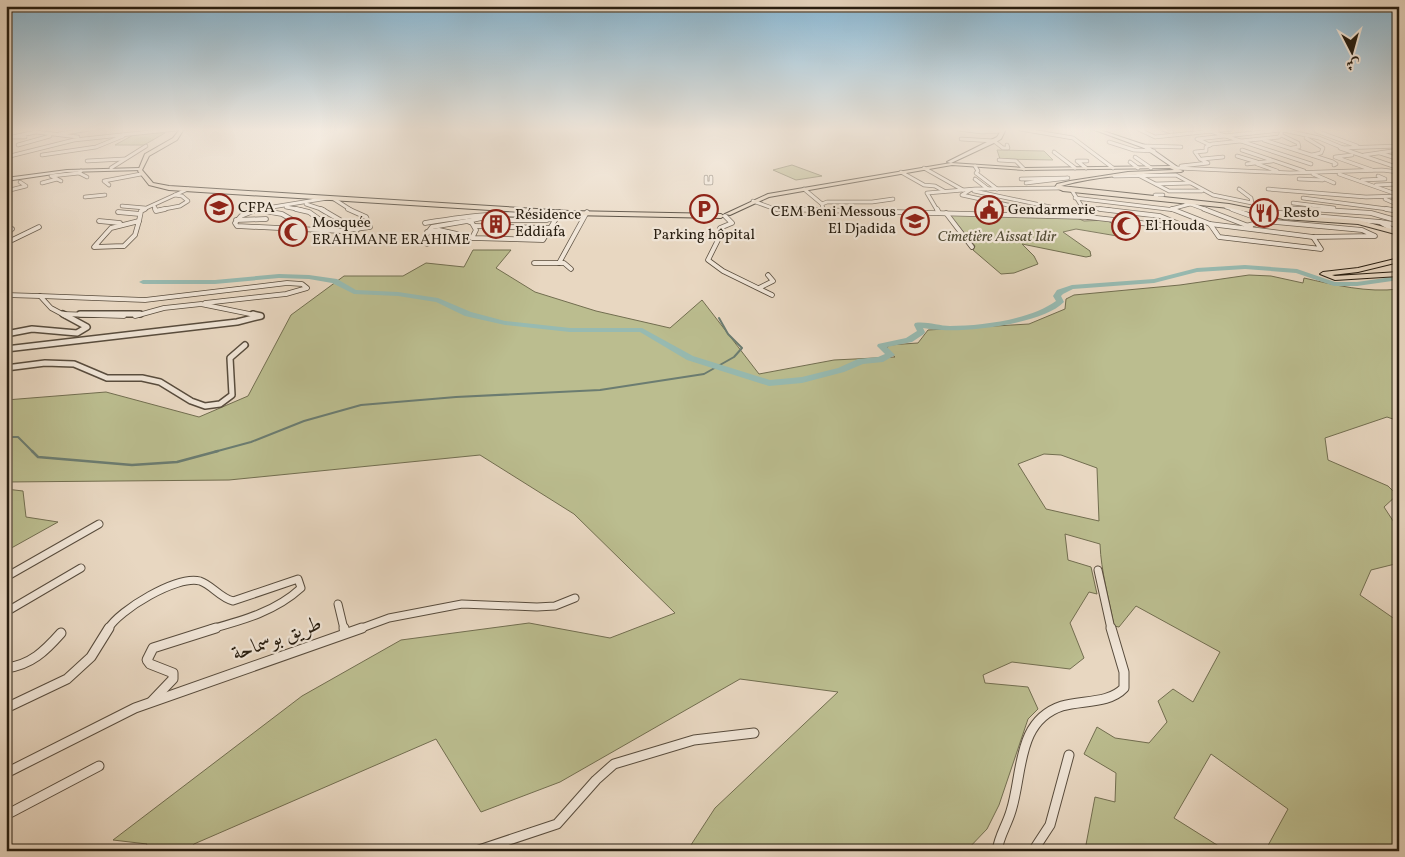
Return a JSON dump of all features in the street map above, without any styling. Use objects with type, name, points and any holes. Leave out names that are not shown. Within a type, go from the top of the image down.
[{"type":"main road","points":[[6,180],[126,169],[144,171],[155,183],[167,186],[331,199],[586,213]]},
{"type":"main road","points":[[724,214],[736,210],[758,197],[912,169]]},
{"type":"main road","points":[[144,171],[155,186],[188,189],[560,212],[724,214],[742,210],[753,201],[803,188],[918,169]]},
{"type":"main road","points":[[1065,187],[1136,172],[1181,171],[1179,169]]},
{"type":"main road","points":[[1065,187],[1224,206],[1271,214],[1358,222],[1397,232]]},
{"type":"main road","points":[[1399,260],[1358,270],[1323,274],[1335,278],[1399,274]]},
{"type":"street","points":[[926,169],[963,190]]},
{"type":"street","points":[[977,169],[976,173],[997,189]]},
{"type":"street","points":[[1232,169],[1284,173],[1399,172]]},
{"type":"street","points":[[1273,169],[1284,173]]},
{"type":"street","points":[[1298,169],[1334,183]]},
{"type":"street","points":[[1370,169],[1385,174]]},
{"type":"street","points":[[109,185],[104,181],[117,176],[144,171]]},
{"type":"street","points":[[42,183],[59,180],[52,175],[80,172],[87,176]]},
{"type":"street","points":[[901,172],[924,185],[935,186],[945,191]]},
{"type":"street","points":[[1329,172],[1357,180],[1399,196]]},
{"type":"street","points":[[1114,176],[1173,174],[1204,191],[1217,196],[1252,203],[1271,214],[1367,219],[1399,225]]},
{"type":"street","points":[[1138,175],[1170,192],[1204,191]]},
{"type":"street","points":[[1357,180],[1385,179],[1378,176]]},
{"type":"street","points":[[706,177],[706,183],[711,183],[711,177]]},
{"type":"street","points":[[1026,183],[1068,178],[1019,177],[1026,183],[1034,189]]},
{"type":"street","points":[[975,179],[988,188]]},
{"type":"street","points":[[1299,179],[1328,180]]},
{"type":"street","points":[[6,191],[26,186],[20,182]]},
{"type":"street","points":[[1156,184],[1190,183]]},
{"type":"street","points":[[1371,185],[1399,184]]},
{"type":"street","points":[[938,213],[926,194],[988,188],[1034,189],[1065,187],[1088,217]]},
{"type":"street","points":[[803,188],[822,204],[823,212]]},
{"type":"street","points":[[1268,189],[1293,188],[1383,198],[1399,196]]},
{"type":"street","points":[[141,221],[116,225],[106,231],[94,247],[124,246],[135,235],[141,221],[141,211],[188,189]]},
{"type":"street","points":[[1239,189],[1251,198],[1252,203]]},
{"type":"street","points":[[1055,208],[969,190],[962,195],[1056,216]]},
{"type":"street","points":[[1332,193],[1336,202]]},
{"type":"street","points":[[85,197],[105,195]]},
{"type":"street","points":[[154,206],[156,210],[180,206],[188,201],[182,196],[175,195]]},
{"type":"street","points":[[1156,198],[1155,195],[1163,195]]},
{"type":"street","points":[[1075,198],[1172,209],[1210,224],[1260,231],[1313,237],[1375,236],[1366,231],[1266,221],[1224,206]]},
{"type":"street","points":[[1303,198],[1399,212]]},
{"type":"street","points":[[1383,198],[1399,205]]},
{"type":"street","points":[[331,199],[345,208],[366,217],[370,227],[357,230],[335,230],[237,226],[236,220],[253,210],[331,199]]},
{"type":"street","points":[[822,204],[838,201],[872,202],[894,199]]},
{"type":"street","points":[[753,201],[782,210],[1088,217],[1192,229],[1160,216],[1081,207]]},
{"type":"street","points":[[1183,201],[1260,231]]},
{"type":"street","points":[[265,211],[305,203],[316,206],[357,230]]},
{"type":"street","points":[[1294,203],[1344,211]]},
{"type":"street","points":[[1172,209],[1190,204]]},
{"type":"street","points":[[122,206],[147,208]]},
{"type":"street","points":[[284,206],[309,212],[335,230]]},
{"type":"street","points":[[1296,215],[1291,208],[1371,213],[1399,212]]},
{"type":"street","points":[[253,210],[286,216],[303,226],[303,229]]},
{"type":"street","points":[[118,212],[141,215]]},
{"type":"street","points":[[475,226],[476,233],[472,238],[543,240],[560,212]]},
{"type":"street","points":[[559,263],[586,213]]},
{"type":"street","points":[[946,213],[972,247]]},
{"type":"street","points":[[1371,213],[1399,219]]},
{"type":"street","points":[[425,223],[480,214],[496,220],[555,220]]},
{"type":"street","points":[[724,214],[732,224],[720,228],[720,237],[708,256],[708,260],[716,267],[772,295]]},
{"type":"street","points":[[99,221],[127,223],[141,215]]},
{"type":"street","points":[[427,244],[427,232],[432,227],[486,216]]},
{"type":"street","points":[[236,220],[266,219]]},
{"type":"street","points":[[467,221],[475,226],[550,228]]},
{"type":"street","points":[[1246,226],[1266,221]]},
{"type":"street","points":[[1380,222],[1397,232]]},
{"type":"street","points":[[1210,224],[1219,237],[1321,249],[1313,237]]},
{"type":"street","points":[[6,243],[39,227]]},
{"type":"street","points":[[6,229],[12,229],[6,234]]},
{"type":"street","points":[[1341,229],[1354,236]]},
{"type":"street","points":[[427,232],[438,230],[457,234]]},
{"type":"street","points":[[534,263],[559,263],[568,265],[571,269]]},
{"type":"street","points":[[758,288],[773,281],[768,275]]},
{"type":"street","points":[[6,295],[145,300],[287,283],[302,284],[306,288],[280,295],[164,308],[134,316],[63,314]]},
{"type":"street","points":[[6,334],[32,329],[77,333],[87,327],[51,308],[40,296]]},
{"type":"street","points":[[6,349],[237,322],[261,316],[201,304]]},
{"type":"street","points":[[6,368],[40,363],[66,363],[109,378],[153,380],[166,385],[188,400],[206,406],[226,401],[232,395],[230,358],[245,345]]},
{"type":"street","points":[[6,577],[99,524]]},
{"type":"street","points":[[6,612],[81,568]]},
{"type":"street","points":[[997,851],[998,839],[1011,812],[1020,761],[1029,736],[1038,722],[1059,708],[1118,695],[1124,687],[1124,672],[1115,647],[1105,592],[1098,570]]},
{"type":"street","points":[[6,708],[67,679],[91,657],[113,621],[157,592],[194,580],[200,581],[225,599],[233,601],[298,580],[301,588],[297,593],[273,607],[153,648],[147,660],[150,664],[173,673],[173,678],[150,702]]},
{"type":"street","name":"طريق بوسماحة","points":[[6,773],[150,702],[389,618],[462,604],[537,607],[555,606],[575,598]]},
{"type":"street","points":[[338,604],[345,633]]},
{"type":"street","points":[[6,668],[24,666],[31,663],[43,653],[60,633]]},
{"type":"street","points":[[476,851],[557,824],[586,790],[614,764],[642,754],[694,740],[754,733]]},
{"type":"street","points":[[1033,850],[1050,824],[1069,754]]},
{"type":"street","points":[[6,815],[99,766]]},
{"type":"green space","points":[[803,169],[822,176],[796,180],[773,170]]},
{"type":"green space","name":"Cimetière Aissat Idir","points":[[948,213],[1077,218],[1084,221],[1107,220],[1129,236],[1123,237],[1076,229],[1063,232],[1090,251],[1091,256],[1086,257],[1022,244],[1034,256],[1038,264],[1014,273],[1001,274],[973,250],[975,246]]},
{"type":"green space","points":[[473,250],[511,250],[496,268],[535,292],[596,311],[670,328],[702,300],[759,374],[834,360],[895,357],[886,349],[889,345],[918,343],[928,330],[1029,324],[1065,309],[1066,299],[1074,295],[1180,285],[1249,275],[1271,276],[1303,283],[1304,278],[1363,289],[1399,289],[1399,421],[1387,417],[1325,438],[1328,460],[1388,486],[1397,495],[1384,507],[1399,530],[1399,563],[1371,570],[1360,595],[1399,622],[1399,851],[1265,851],[1288,809],[1211,754],[1174,818],[1225,850],[1085,850],[1095,797],[1115,802],[1116,773],[1084,754],[1097,727],[1115,738],[1149,743],[1167,722],[1158,701],[1173,689],[1193,702],[1220,652],[1136,606],[1119,627],[1114,626],[1100,544],[1065,534],[1068,560],[1091,567],[1097,594],[1089,592],[1070,623],[1084,658],[1070,669],[1012,662],[983,675],[985,683],[1028,687],[1038,709],[1028,719],[999,805],[987,829],[966,851],[687,851],[715,808],[838,692],[740,679],[560,782],[481,812],[436,739],[194,844],[188,851],[143,851],[147,844],[113,840],[302,696],[401,640],[529,623],[610,638],[675,613],[574,514],[480,455],[229,480],[6,482],[6,400],[106,392],[199,417],[248,396],[291,315],[344,276],[403,276],[426,263],[464,267]],"holes":[[[1044,454],[1061,455],[1097,468],[1099,521],[1046,509],[1018,464]]]},
{"type":"green space","points":[[6,489],[23,491],[26,517],[58,522],[6,551]]},
{"type":"waterway","points":[[143,282],[215,282],[279,276],[309,277],[334,281],[354,292],[398,294],[438,300],[468,314],[505,323],[570,330],[642,330],[690,358],[769,383],[802,380],[841,370],[861,361],[880,360],[891,355],[881,346],[909,340],[921,332],[918,325],[941,328],[968,327],[1004,322],[1039,314],[1060,302],[1057,296],[1060,292],[1072,287],[1154,281],[1197,270],[1245,267],[1297,271],[1334,284],[1357,284],[1399,278]]},
{"type":"waterway","points":[[214,452],[251,442],[304,421],[361,405],[456,397],[600,390],[704,374],[734,357],[742,348],[728,334],[719,318]]},
{"type":"waterway","points":[[6,437],[18,437],[38,457],[132,465],[177,462],[218,451]]},
{"type":"place","name":"CFPA","points":[[219,208]]},
{"type":"place","name":"Parking hôpital","points":[[704,209]]},
{"type":"place","name":"Gendarmerie","points":[[989,210]]},
{"type":"place","name":"Resto","points":[[1264,213]]},
{"type":"place","name":"CEM Beni Messous El Djadida","points":[[915,221]]},
{"type":"place","name":"Résidence Eddiafa","points":[[496,224]]},
{"type":"place","name":"El Houda","points":[[1126,226]]},
{"type":"place","name":"Mosquée ERAHMANE ERAHIME","points":[[293,232]]}]
